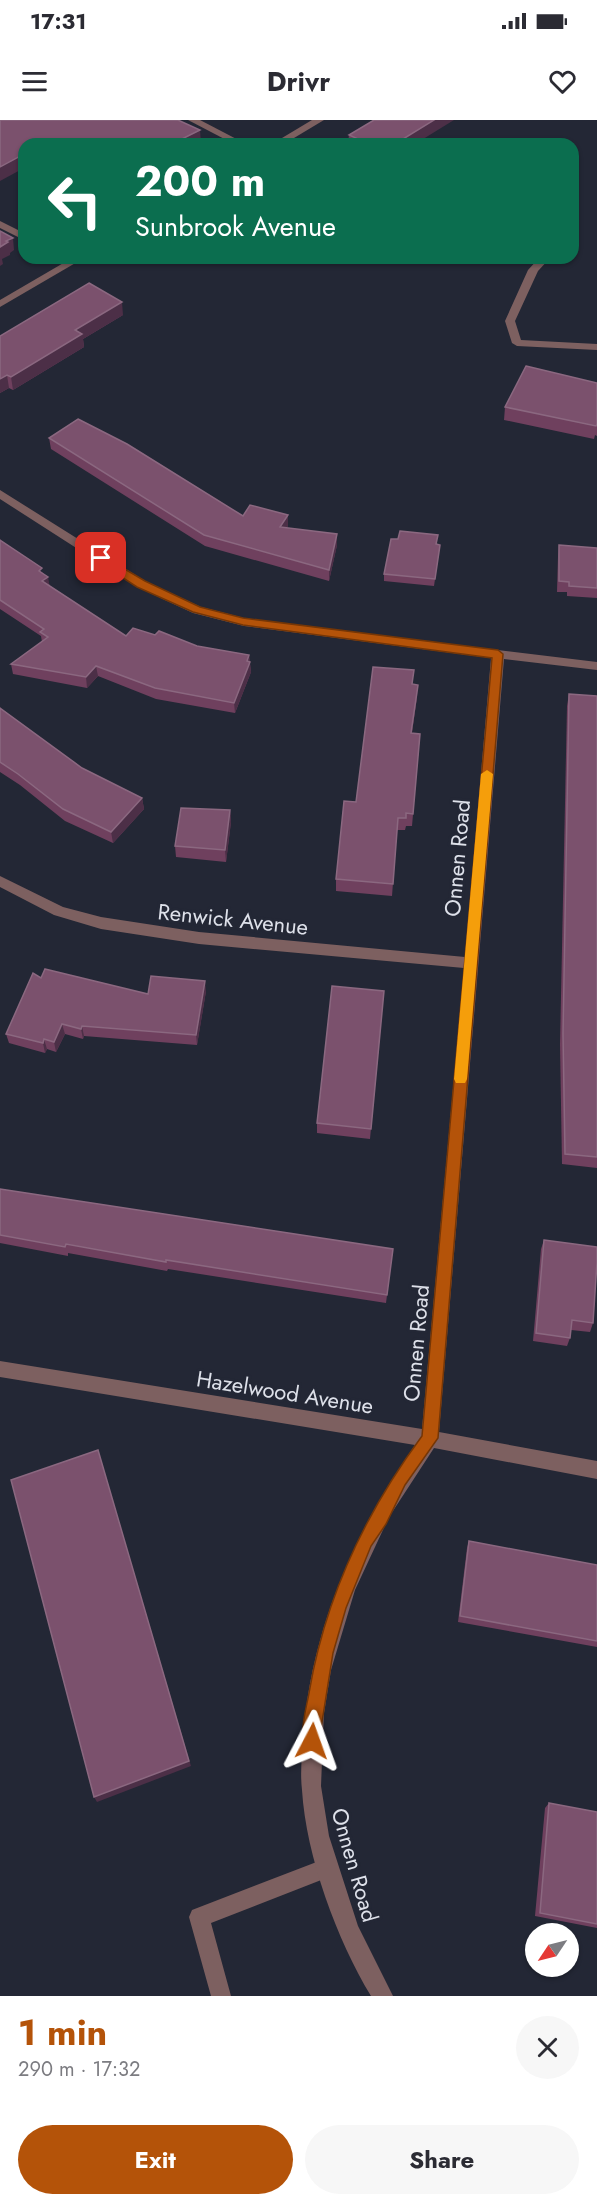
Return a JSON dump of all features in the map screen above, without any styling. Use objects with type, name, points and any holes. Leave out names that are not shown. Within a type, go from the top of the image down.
[{"type":"street","points":[[193,120],[228,138]]},
{"type":"street","points":[[288,138],[319,120]]},
{"type":"street","points":[[0,224],[18,234]]},
{"type":"street","points":[[0,304],[64,264]]},
{"type":"street","points":[[539,264],[533,270],[510,321],[518,343],[597,347]]},
{"type":"street","points":[[0,494],[141,584],[197,609],[243,622],[306,631],[597,666]]},
{"type":"street","name":"Onnen Road","points":[[383,1996],[352,1938],[327,1868],[312,1795],[312,1722],[324,1653],[338,1608],[365,1541],[380,1518],[399,1480],[430,1438],[498,654]]},
{"type":"street","name":"Renwick Avenue","points":[[0,881],[59,911],[101,923],[199,938],[470,963]]},
{"type":"street","name":"Hazelwood Avenue","points":[[0,1370],[430,1438],[597,1470]]},
{"type":"street","points":[[220,1996],[199,1917],[327,1868]]},
{"type":"building","points":[[0,120],[178,120],[200,130],[184,138],[18,138],[18,157],[0,167]]},
{"type":"building","points":[[374,120],[434,120],[405,138],[356,138],[349,135]]},
{"type":"building","points":[[0,231],[13,238],[0,247]]},
{"type":"building","points":[[89,283],[122,302],[75,330],[82,334],[11,377],[7,375],[0,379],[0,336]]},
{"type":"building","points":[[526,366],[597,383],[596,426],[505,407]]},
{"type":"building","points":[[78,419],[127,444],[243,516],[250,505],[288,515],[280,527],[337,534],[329,570],[204,535],[49,438]]},
{"type":"building","points":[[400,531],[438,535],[436,544],[440,545],[435,579],[384,574],[391,539],[398,539]]},
{"type":"building","points":[[0,540],[42,568],[39,571],[48,577],[42,581],[126,636],[133,628],[155,635],[159,631],[197,646],[249,655],[247,661],[250,662],[234,703],[155,688],[96,666],[86,677],[11,664],[48,637],[40,632],[44,629],[0,600]]},
{"type":"building","points":[[559,545],[597,548],[597,588],[569,586],[569,582],[559,581]]},
{"type":"building","points":[[373,667],[414,670],[412,684],[418,685],[411,733],[420,734],[413,814],[406,813],[406,818],[398,818],[393,884],[336,879],[344,801],[356,802]]},
{"type":"building","points":[[569,694],[597,696],[597,1157],[565,1154],[563,1034]]},
{"type":"building","points":[[0,708],[82,768],[142,798],[111,832],[63,809],[0,762]]},
{"type":"building","points":[[181,808],[230,810],[225,850],[175,846]]},
{"type":"building","points":[[45,969],[148,994],[151,976],[205,981],[196,1035],[82,1026],[81,1029],[62,1024],[54,1042],[44,1039],[43,1043],[6,1034],[33,973],[41,978]]},
{"type":"building","points":[[332,986],[384,991],[371,1129],[317,1123]]},
{"type":"building","points":[[0,1189],[393,1249],[387,1295],[166,1260],[166,1262],[66,1244],[65,1247],[0,1235]]},
{"type":"building","points":[[544,1240],[597,1247],[593,1323],[572,1320],[570,1338],[536,1333]]},
{"type":"building","points":[[98,1450],[189,1761],[94,1797],[11,1480]]},
{"type":"building","points":[[469,1541],[597,1565],[597,1641],[460,1616]]},
{"type":"building","points":[[549,1803],[597,1812],[597,1924],[540,1913]]},
{"type":"slow traffic","points":[[461,1079],[487,774]]},
{"type":"route","points":[[101,558],[141,584],[197,609],[243,622],[353,638],[498,654],[430,1438],[399,1480],[380,1518],[365,1541],[338,1608],[324,1653],[312,1722],[312,1741]]}]
